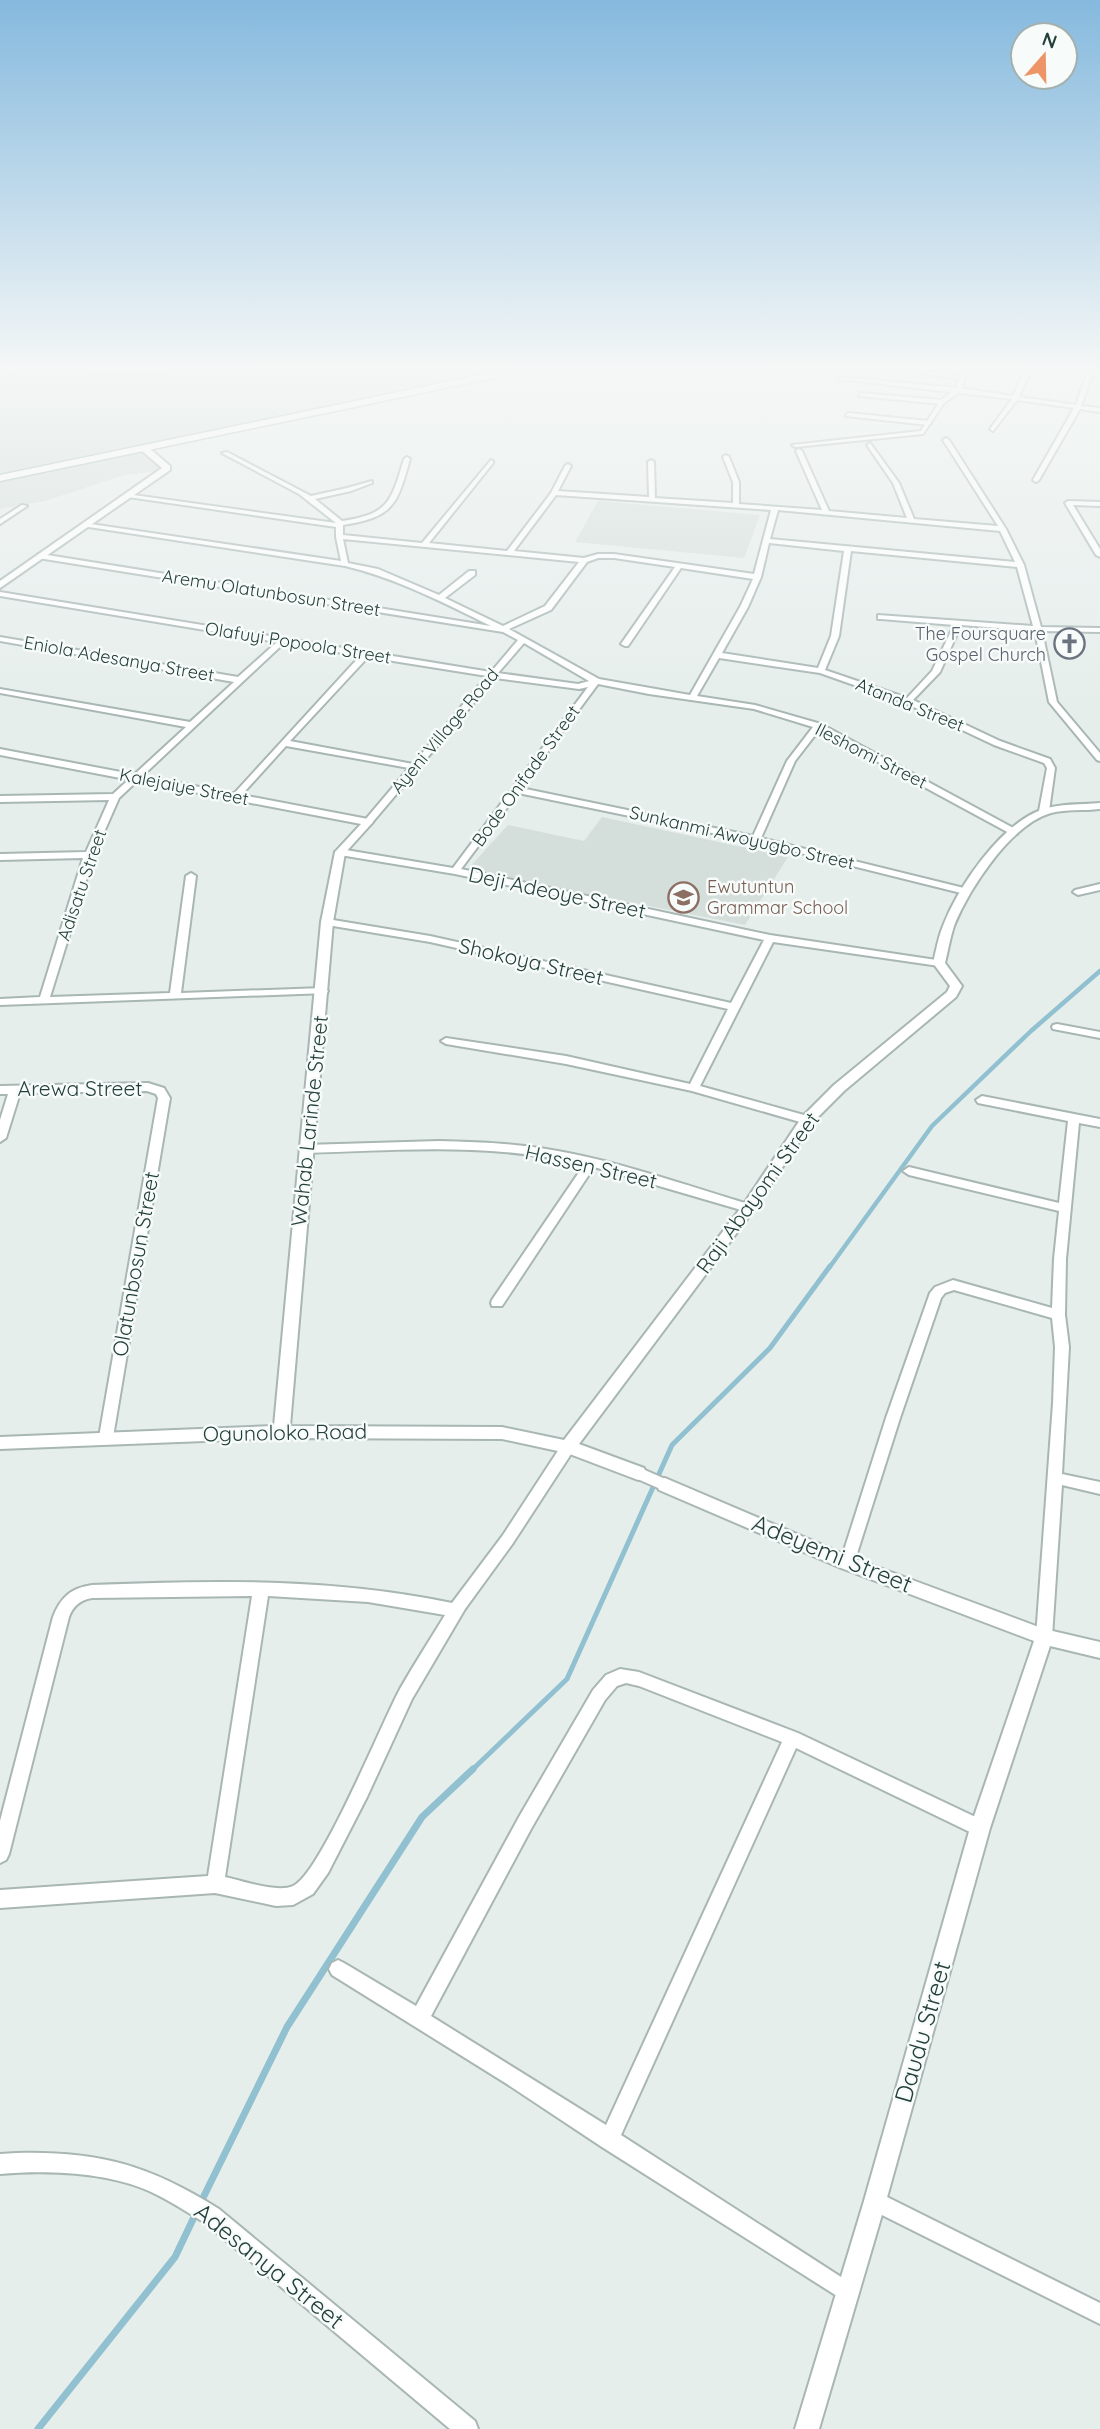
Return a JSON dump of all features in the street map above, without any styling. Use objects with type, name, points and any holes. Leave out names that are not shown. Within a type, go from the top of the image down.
[{"type":"street","points":[[0,585],[149,480]]},
{"type":"street","points":[[276,480],[309,498],[339,524],[345,564]]},
{"type":"street","points":[[128,495],[339,524],[375,516],[393,504],[400,480]]},
{"type":"street","points":[[424,546],[476,480]]},
{"type":"street","points":[[510,552],[561,480]]},
{"type":"street","points":[[651,480],[652,500]]},
{"type":"street","points":[[735,480],[736,505]]},
{"type":"street","points":[[812,480],[827,513]]},
{"type":"street","points":[[894,480],[911,520]]},
{"type":"street","points":[[972,480],[1003,528],[1020,565],[1038,629],[1053,702],[1100,758]]},
{"type":"street","points":[[309,498],[349,490],[370,482]]},
{"type":"street","points":[[554,493],[775,508],[1003,528]]},
{"type":"street","points":[[1100,504],[1068,503],[1100,555]]},
{"type":"street","points":[[0,522],[24,506]]},
{"type":"street","points":[[693,697],[744,607],[757,576],[775,508]]},
{"type":"street","points":[[85,525],[345,564],[375,571],[440,598],[523,639],[596,681]]},
{"type":"street","points":[[339,537],[584,560],[598,556],[614,556],[757,576]]},
{"type":"street","points":[[766,541],[1020,565]]},
{"type":"street","points":[[821,671],[835,636],[848,549]]},
{"type":"street","name":"Aremu Olatunbosun Street","points":[[41,556],[501,630]]},
{"type":"street","points":[[501,630],[548,608],[584,560]]},
{"type":"street","points":[[625,644],[679,566]]},
{"type":"street","points":[[440,598],[472,573]]},
{"type":"street","name":"Olafuyi Popoola Street","points":[[0,594],[493,675],[579,687],[596,681]]},
{"type":"street","points":[[881,617],[1038,629],[1100,630]]},
{"type":"street","points":[[908,701],[936,672],[959,622]]},
{"type":"street","name":"Eniola Adesanya Street","points":[[0,639],[239,680]]},
{"type":"street","name":"Ayeni Village Road","points":[[368,822],[523,639]]},
{"type":"street","name":"Adisatu Street","points":[[44,1001],[89,855],[115,797],[282,641]]},
{"type":"street","points":[[234,798],[365,655]]},
{"type":"street","name":"Atanda Street","points":[[718,655],[821,671],[908,701],[997,743],[1047,761],[1051,768],[1044,811]]},
{"type":"street","name":"Ileshomi Street","points":[[596,681],[649,692],[755,707],[818,726],[1014,832]]},
{"type":"street","name":"Bode Onifade Street","points":[[455,871],[518,790],[596,681]]},
{"type":"street","points":[[0,691],[191,725]]},
{"type":"street","points":[[756,839],[790,761],[818,726]]},
{"type":"street","points":[[285,743],[415,767]]},
{"type":"street","name":"Kalejaiye Street","points":[[0,752],[368,822]]},
{"type":"street","name":"Sunkanmi Awoyugbo Street","points":[[518,790],[756,839],[965,891]]},
{"type":"street","points":[[0,799],[115,797]]},
{"type":"street","points":[[939,963],[948,927],[965,891],[1014,832],[1044,811],[1100,806]]},
{"type":"street","points":[[340,852],[368,822]]},
{"type":"street","name":"Deji Adeoye Street","points":[[340,852],[455,871],[770,938],[939,963]]},
{"type":"street","name":"Wahab Larinde Street","points":[[281,1432],[304,1149],[323,991],[327,922],[340,852]]},
{"type":"street","points":[[0,857],[89,855]]},
{"type":"street","points":[[175,996],[191,876]]},
{"type":"street","points":[[1078,892],[1100,887]]},
{"type":"street","name":"Shokoya Street","points":[[327,922],[430,939],[734,1007]]},
{"type":"street","points":[[693,1088],[770,938]]},
{"type":"street","name":"Raji Abayomi Street","points":[[568,1447],[748,1208],[807,1121],[839,1088],[952,994],[956,986],[939,963]]},
{"type":"street","points":[[0,1002],[323,991]]},
{"type":"street","points":[[1057,1027],[1100,1035]]},
{"type":"street","points":[[446,1041],[566,1060],[693,1088],[807,1121]]},
{"type":"street","name":"Arewa Street","points":[[0,1090],[148,1087],[160,1091]]},
{"type":"street","points":[[0,1138],[15,1090]]},
{"type":"street","name":"Olatunbosun Street","points":[[106,1437],[164,1098],[160,1091]]},
{"type":"street","points":[[982,1100],[1100,1123]]},
{"type":"street","points":[[1044,1637],[1056,1478],[1062,1347],[1058,1315],[1063,1208],[1074,1118]]},
{"type":"street","name":"Hassen Street","points":[[304,1149],[415,1146],[519,1149],[591,1163],[748,1208]]},
{"type":"street","points":[[498,1303],[591,1163]]},
{"type":"street","points":[[909,1171],[1063,1208]]},
{"type":"street","points":[[847,1563],[893,1418],[935,1296],[940,1290],[953,1285],[1058,1315]]},
{"type":"street","name":"Ogunoloko Road","points":[[0,1443],[281,1432],[502,1433],[568,1447]]},
{"type":"street","points":[[0,1899],[215,1884],[275,1897],[293,1896],[307,1888],[322,1867],[361,1791],[406,1694],[457,1611],[568,1447]]},
{"type":"street","name":"Adeyemi Street","points":[[568,1447],[638,1473],[847,1563],[1044,1637],[1100,1650]]},
{"type":"street","points":[[1056,1478],[1100,1488]]},
{"type":"street","points":[[215,1884],[261,1590]]},
{"type":"street","points":[[0,1854],[64,1605],[73,1597],[86,1591],[359,1592],[457,1611]]},
{"type":"street","name":"Daudu Street","points":[[807,2429],[875,2202],[981,1828],[1044,1637]]},
{"type":"street","points":[[420,2018],[524,1823],[608,1681],[626,1674],[792,1738],[981,1828]]},
{"type":"street","points":[[609,2140],[792,1738]]},
{"type":"street","points":[[338,1969],[420,2018],[848,2293]]},
{"type":"street","name":"Adesanya Street","points":[[0,2164],[32,2162],[91,2167],[136,2176],[174,2193],[212,2216],[467,2429]]},
{"type":"street","points":[[875,2202],[1100,2314]]},
{"type":"shaded area","points":[[0,480],[108,480],[45,501],[0,509]]},
{"type":"shaded area","points":[[598,501],[760,515],[744,558],[575,542]]},
{"type":"shaded area","name":"Ewutuntun Grammar School","points":[[602,817],[788,857],[745,925],[467,870],[508,825],[584,841]]},
{"type":"waterway","points":[[829,1268],[932,1126],[1031,1031],[1100,971]]},
{"type":"waterway","points":[[471,1771],[567,1679],[672,1445],[770,1348],[830,1266]]},
{"type":"waterway","points":[[201,2202],[287,2027],[422,1817],[473,1769]]},
{"type":"waterway","points":[[38,2429],[175,2257],[196,2213]]},
{"type":"place","name":"The Foursquare Gospel Church","points":[[1069,644]]},
{"type":"place","name":"Ewutuntun Grammar School","points":[[684,897]]}]
